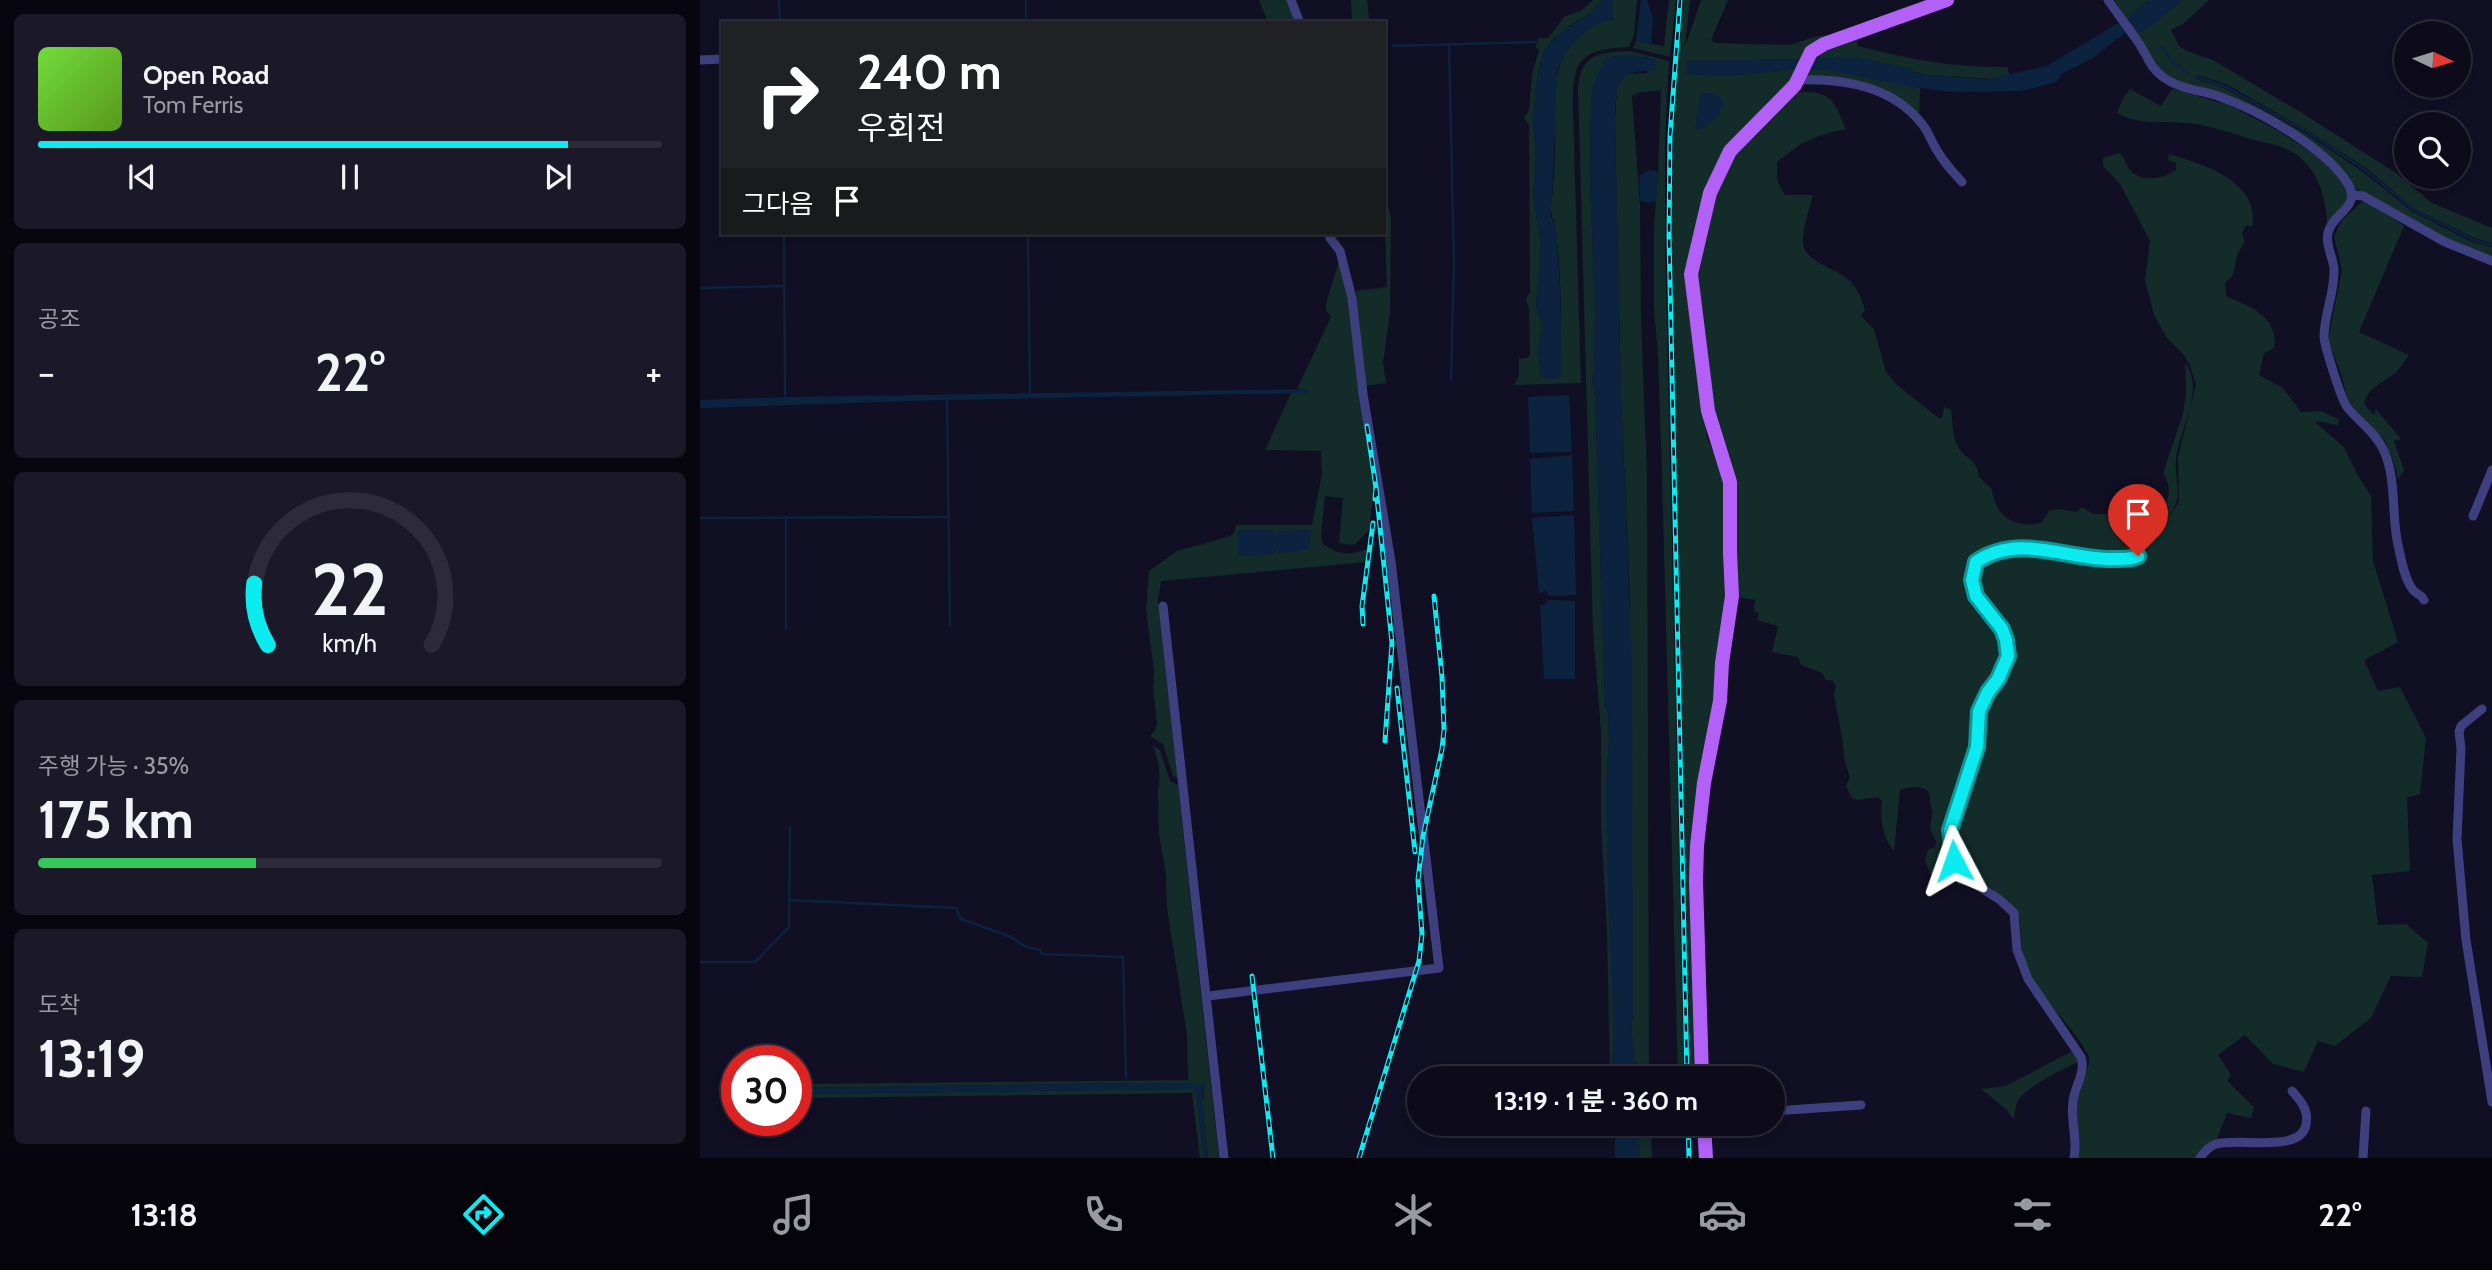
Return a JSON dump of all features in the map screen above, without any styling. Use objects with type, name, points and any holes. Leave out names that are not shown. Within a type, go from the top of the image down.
[{"type":"main road","points":[[1702,1066],[1697,846],[1704,783],[1720,701],[1732,596],[1730,482],[1708,411],[1691,274],[1705,208],[1722,164],[1740,140],[1788,92],[1811,52],[1824,44],[1947,0]]},
{"type":"main road","points":[[1705,1136],[1706,1158]]},
{"type":"street","points":[[1291,0],[1299,21]]},
{"type":"street","points":[[2108,0],[2152,67],[2164,78],[2179,86],[2217,96],[2265,118],[2326,159],[2342,176],[2353,195]]},
{"type":"street","points":[[700,60],[721,59]]},
{"type":"street","points":[[1803,69],[1836,80],[1858,83],[1913,114],[1962,182]]},
{"type":"street","points":[[2353,195],[2362,196],[2445,242],[2492,261]]},
{"type":"street","points":[[2353,195],[2350,203],[2330,226],[2327,235],[2334,270],[2325,330],[2326,346],[2345,404],[2384,450],[2392,482],[2395,528],[2401,558],[2412,589],[2424,600]]},
{"type":"street","points":[[1208,996],[1439,968],[1391,561],[1363,394],[1352,298],[1340,251],[1329,235]]},
{"type":"street","points":[[2473,516],[2492,470]]},
{"type":"street","points":[[2074,1158],[2076,1149],[2073,1100],[2083,1068],[2081,1057],[2028,979],[2017,950],[2014,913],[2000,900],[1960,874],[1952,851],[1950,830],[1977,747],[1979,711],[2008,656],[2002,629],[1976,596],[1972,572],[1976,562],[1984,556],[2026,547],[2090,558],[2126,559],[2138,556]]},
{"type":"street","points":[[1163,606],[1224,1158]]},
{"type":"street","points":[[2482,709],[2467,720],[2459,732],[2461,748],[2457,839],[2466,940],[2492,1102]]},
{"type":"street","points":[[2200,1158],[2205,1150],[2221,1143],[2284,1142],[2302,1134],[2306,1128],[2306,1111],[2292,1091]]},
{"type":"street","points":[[1785,1110],[1861,1105]]},
{"type":"street","points":[[2363,1158],[2366,1111]]},
{"type":"green space","points":[[1259,0],[1287,0],[1295,21],[1267,21]]},
{"type":"green space","points":[[1351,0],[1367,0],[1372,21],[1352,21]]},
{"type":"green space","points":[[1593,0],[1602,0],[1591,13],[1552,40],[1541,61],[1533,120],[1536,158],[1533,197],[1541,242],[1536,307],[1542,324],[1538,349],[1541,376],[1560,359],[1559,263],[1550,208],[1555,163],[1554,97],[1560,65],[1578,38],[1597,23],[1614,19],[1611,0],[1637,0],[1634,34],[1629,47],[1597,51],[1588,56],[1576,71],[1574,82],[1581,383],[1514,385],[1519,376],[1519,359],[1530,355],[1529,309],[1526,299],[1530,292],[1529,125],[1524,118],[1529,111],[1532,73],[1539,51],[1536,47],[1538,38],[1548,38],[1564,17],[1582,10]]},
{"type":"green space","points":[[1669,0],[1676,0],[1670,57],[1633,48],[1636,41],[1664,46]]},
{"type":"green space","points":[[1683,0],[1690,0],[1685,47],[1701,0],[1728,0],[1711,40],[1715,43],[1790,45],[1818,36],[1834,35],[1803,59],[1686,61],[1687,73],[1701,75],[1743,75],[1799,69],[1774,100],[1746,126],[1690,256],[1707,438],[1723,474],[1728,580],[1716,703],[1702,770],[1698,1066],[1690,1066],[1672,315],[1672,189],[1677,63]]},
{"type":"green space","points":[[2115,0],[2150,0],[2139,6],[2127,21]]},
{"type":"green space","points":[[2183,0],[2209,0],[2183,24],[2171,30],[2179,46],[2213,60],[2394,172],[2394,189],[2415,189],[2432,203],[2492,228],[2492,243],[2474,238],[2415,209],[2366,168],[2226,84],[2197,75],[2196,79],[2224,88],[2308,135],[2363,172],[2413,212],[2472,242],[2492,247],[2492,258],[2446,239],[2363,194],[2266,116],[2180,84],[2154,66],[2133,29],[2142,32]]},
{"type":"green space","points":[[1857,37],[1858,46],[1913,59],[1969,66],[2007,67],[2011,80],[1930,75],[1880,65],[1813,57],[1818,51]]},
{"type":"green space","points":[[1631,51],[1669,61],[1665,143],[1665,239],[1684,1066],[1678,1066],[1662,475],[1654,308],[1654,227],[1661,90],[1632,96],[1640,206],[1647,475],[1649,1066],[1635,1066],[1632,1039],[1630,597],[1621,395],[1615,123],[1617,87],[1627,74],[1647,73],[1649,59],[1613,56],[1591,99],[1590,179],[1595,312],[1592,378],[1595,396],[1605,706],[1608,713],[1609,739],[1606,790],[1614,1023],[1612,1066],[1610,1066],[1607,931],[1601,824],[1601,732],[1593,631],[1578,87],[1583,67],[1588,61],[1610,52]]},
{"type":"green space","points":[[1806,69],[1829,70],[1920,88],[1919,115],[1895,97],[1802,77]]},
{"type":"green space","points":[[2130,89],[2161,106],[2172,89],[2229,105],[2282,133],[2317,156],[2345,184],[2349,198],[2327,225],[2324,199],[2315,176],[2299,157],[2289,150],[2212,127],[2125,117],[2117,113]]},
{"type":"green space","points":[[1804,92],[1828,97],[1846,129],[1807,141],[1777,161],[1777,181],[1785,195],[1813,195],[1804,232],[1805,250],[1815,260],[1845,277],[1855,288],[1865,310],[1861,316],[1874,329],[1886,372],[1897,385],[1940,419],[1944,407],[1951,410],[1957,445],[1976,466],[1979,477],[1992,489],[1997,507],[2008,518],[2023,524],[2041,523],[2049,511],[2058,509],[2077,512],[2082,507],[2093,514],[2106,514],[2124,531],[2133,534],[2145,524],[2155,524],[2168,499],[2167,480],[2163,473],[2183,414],[2186,394],[2185,362],[2191,374],[2193,386],[2190,410],[2176,460],[2176,503],[2164,524],[2138,555],[2103,558],[2038,546],[1983,556],[1971,580],[1997,623],[2006,656],[1987,692],[1978,737],[1949,830],[1964,879],[1959,886],[1944,870],[1931,877],[1925,860],[1928,850],[1935,847],[1936,841],[1930,829],[1932,812],[1929,792],[1915,787],[1900,790],[1894,851],[1883,828],[1882,801],[1878,797],[1857,800],[1851,797],[1846,786],[1850,777],[1844,759],[1834,695],[1836,686],[1833,681],[1826,680],[1822,673],[1801,665],[1798,657],[1772,652],[1778,626],[1757,620],[1759,613],[1754,611],[1755,600],[1736,597],[1736,569],[1694,280],[1722,170],[1789,94]]},
{"type":"green space","points":[[2120,153],[2132,172],[2148,178],[2160,177],[2176,170],[2176,163],[2168,160],[2169,154],[2197,163],[2226,177],[2238,186],[2247,198],[2252,211],[2252,227],[2246,225],[2242,233],[2245,241],[2237,255],[2233,275],[2225,283],[2226,296],[2261,314],[2272,328],[2274,348],[2264,353],[2259,375],[2283,388],[2301,412],[2321,411],[2338,419],[2339,425],[2315,422],[2344,447],[2371,496],[2373,561],[2398,642],[2364,660],[2378,691],[2400,687],[2426,738],[2420,794],[2407,798],[2410,871],[2372,875],[2378,925],[2406,924],[2428,943],[2422,977],[2391,976],[2371,1018],[2335,1046],[2318,1041],[2304,1072],[2273,1064],[2245,1035],[2218,1055],[2231,1075],[2227,1081],[2254,1107],[2251,1118],[2227,1113],[2217,1139],[2200,1150],[2196,1158],[2078,1158],[2076,1103],[2089,1057],[2029,972],[2024,958],[2018,913],[2001,896],[1966,871],[1957,853],[1955,835],[1975,766],[1981,713],[2010,648],[1981,599],[1977,577],[1979,566],[1995,558],[2034,551],[2076,553],[2134,561],[2148,548],[2179,502],[2178,457],[2196,385],[2184,355],[2167,338],[2154,315],[2145,280],[2150,241],[2120,184],[2103,166],[2103,158]]},
{"type":"green space","points":[[1386,200],[1391,217],[1390,313],[1383,363],[1386,383],[1365,386],[1356,291],[1387,287]]},
{"type":"green space","points":[[2364,200],[2404,226],[2359,332],[2409,355],[2398,370],[2369,393],[2364,404],[2374,415],[2376,409],[2401,439],[2394,441],[2404,470],[2398,480],[2385,441],[2348,401],[2328,340],[2342,270],[2334,236],[2342,220]]},
{"type":"green space","points":[[1339,261],[1348,299],[1374,489],[1369,530],[1354,545],[1339,543],[1343,498],[1325,496],[1321,536],[1323,544],[1339,552],[1355,553],[1367,549],[1366,562],[1161,581],[1158,601],[1178,778],[1173,776],[1163,744],[1150,736],[1157,724],[1154,671],[1146,610],[1149,571],[1177,551],[1228,537],[1234,533],[1236,525],[1312,525],[1322,474],[1321,451],[1265,450],[1291,393],[1309,393],[1308,389],[1297,389],[1331,317],[1326,310]],"holes":[[[1273,530],[1275,537],[1278,537],[1280,531],[1311,531],[1279,554],[1278,547],[1238,554],[1239,531]]]},
{"type":"green space","points":[[1152,745],[1160,750],[1170,781],[1178,785],[1219,1158],[1208,1158],[1202,1102],[1205,1084],[812,1088],[812,1084],[1188,1080],[1187,1035],[1167,908],[1166,874],[1159,834],[1159,767]]},
{"type":"green space","points":[[2074,1050],[2079,1062],[2023,1094],[2017,1104],[2014,1120],[2006,1109],[1981,1089],[2006,1086]]},
{"type":"green space","points":[[1193,1089],[1196,1091],[1204,1158],[1200,1158],[1192,1093],[812,1098],[812,1094]]},
{"type":"green space","points":[[1638,1136],[1651,1136],[1652,1158],[1639,1158]]},
{"type":"water","points":[[1602,0],[1611,0],[1614,18],[1594,25],[1575,41],[1557,70],[1550,214],[1556,228],[1562,374],[1558,379],[1545,379],[1541,376],[1538,349],[1542,324],[1536,307],[1541,242],[1533,197],[1536,86],[1544,50],[1561,32],[1591,13]]},
{"type":"water","points":[[1641,0],[1647,0],[1653,18],[1651,44],[1636,41]]},
{"type":"water","points":[[2150,0],[2183,0],[2142,32],[2133,29],[2127,21],[2139,6]]},
{"type":"water","points":[[2122,25],[2126,32],[2093,58],[2063,73],[2056,82],[2021,91],[1949,92],[1829,70],[1806,69],[1813,57],[1930,75],[1999,80],[2033,79],[2061,67]]},
{"type":"water","points":[[1624,55],[1656,59],[1655,71],[1632,74],[1620,84],[1615,123],[1621,395],[1632,664],[1632,1031],[1636,1066],[1612,1066],[1614,1023],[1606,790],[1609,739],[1608,713],[1605,706],[1595,396],[1592,378],[1595,312],[1590,179],[1591,99],[1594,82],[1606,58]]},
{"type":"water","points":[[1803,59],[1799,69],[1757,74],[1686,73],[1686,61]]},
{"type":"water","points":[[1700,93],[1717,94],[1724,104],[1712,121],[1695,130]]},
{"type":"water","points":[[1650,170],[1658,172],[1656,202],[1648,203],[1640,200],[1639,176]]},
{"type":"water","points":[[1308,389],[1309,393],[700,408],[700,400],[786,397]]},
{"type":"water","points":[[1569,395],[1572,452],[1530,453],[1528,397]]},
{"type":"water","points":[[1572,455],[1574,511],[1532,513],[1530,459]]},
{"type":"water","points":[[1574,515],[1576,595],[1549,596],[1546,591],[1539,593],[1532,518]]},
{"type":"water","points":[[1241,530],[1274,530],[1277,537],[1279,531],[1311,531],[1310,549],[1279,554],[1278,547],[1274,554],[1242,556],[1238,554],[1238,534]]},
{"type":"water","points":[[1549,600],[1575,601],[1575,679],[1544,679],[1540,605]]},
{"type":"water","points":[[1205,1084],[1202,1102],[1208,1158],[1204,1158],[1196,1091],[1193,1089],[812,1094],[812,1088]]},
{"type":"water","points":[[1615,1136],[1638,1136],[1639,1158],[1615,1158]]},
{"type":"waterway","points":[[779,0],[780,21]]},
{"type":"waterway","points":[[1026,0],[1026,21]]},
{"type":"waterway","points":[[1992,83],[2048,71],[2118,29]]},
{"type":"waterway","points":[[1393,46],[1537,42]]},
{"type":"waterway","points":[[1449,46],[1454,264],[1451,380]]},
{"type":"waterway","points":[[2162,47],[2171,60],[2188,74]]},
{"type":"waterway","points":[[1837,62],[1855,62],[1909,73]]},
{"type":"waterway","points":[[2196,77],[2224,86],[2309,133],[2365,170],[2414,210],[2473,240],[2492,245]]},
{"type":"waterway","points":[[784,235],[785,397]]},
{"type":"waterway","points":[[1028,235],[1030,393]]},
{"type":"waterway","points":[[700,288],[784,286]]},
{"type":"waterway","points":[[947,400],[950,626]]},
{"type":"waterway","points":[[786,517],[786,629]]},
{"type":"waterway","points":[[700,518],[948,517]]},
{"type":"waterway","points":[[700,962],[755,962],[789,927],[790,827]]},
{"type":"waterway","points":[[790,900],[956,908],[961,919],[1011,937],[1024,946],[1040,950],[1042,954],[1123,957],[1126,1078]]},
{"type":"railway","points":[[1680,0],[1670,136],[1669,236],[1687,1066]]},
{"type":"railway","points":[[1367,426],[1376,488],[1375,499]]},
{"type":"railway","points":[[1376,488],[1392,643],[1385,741]]},
{"type":"railway","points":[[1363,624],[1362,606],[1373,523]]},
{"type":"railway","points":[[1359,1158],[1419,961],[1422,934],[1418,880],[1423,836],[1444,730],[1434,596]]},
{"type":"railway","points":[[1397,688],[1415,852]]},
{"type":"railway","points":[[1252,976],[1273,1158]]},
{"type":"railway","points":[[1688,1136],[1689,1158]]},
{"type":"route","points":[[1954,861],[1950,830],[1977,747],[1979,711],[2008,656],[2002,629],[1984,608],[1973,588],[1972,572],[1976,562],[1984,556],[2026,547],[2090,558],[2126,559],[2138,556]]}]
